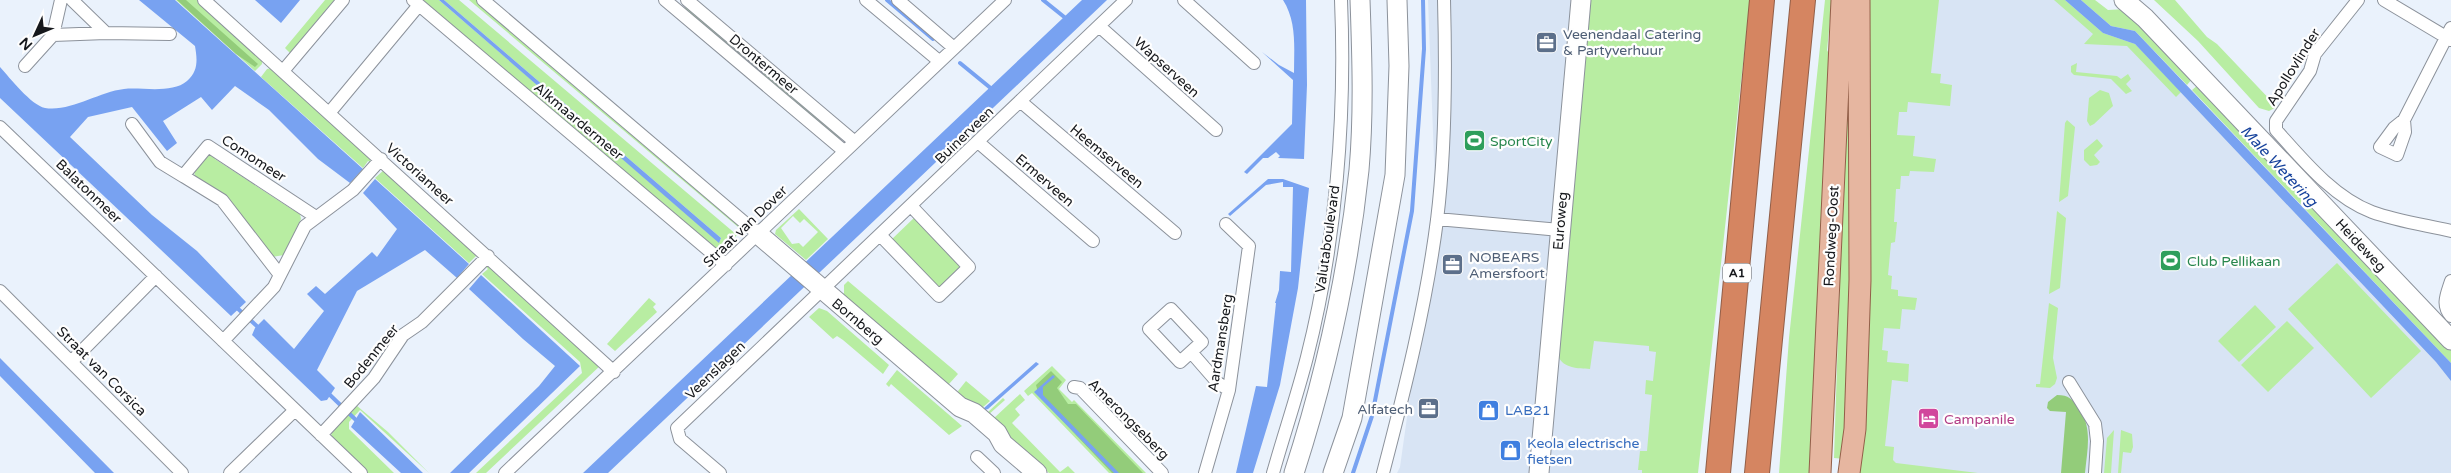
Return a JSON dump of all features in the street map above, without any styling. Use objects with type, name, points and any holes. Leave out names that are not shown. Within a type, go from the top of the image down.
[{"type":"highway","name":"A1","points":[[1718,473],[1762,0]]},
{"type":"highway","points":[[1757,473],[1803,0]]},
{"type":"main road","name":"Valutaboulevard","points":[[1294,473],[1318,401],[1345,271],[1359,169],[1362,76],[1360,0]]},
{"type":"main road","name":"Euroweg","points":[[1539,473],[1581,0]]},
{"type":"main road","name":"Rondweg-Oost","points":[[1820,473],[1842,0]]},
{"type":"main road","name":"Rondweg-Oost","points":[[1850,473],[1855,429],[1860,280],[1859,0]]},
{"type":"main road","name":"Heideweg","points":[[2124,0],[2145,18],[2451,340]]},
{"type":"main road","points":[[1333,473],[1352,418],[1395,176],[1399,74],[1398,3]]},
{"type":"main road","name":"Bornberg","points":[[758,234],[960,407],[974,413],[997,433],[1003,444],[1037,473]]},
{"type":"street","points":[[25,66],[54,35],[61,0]]},
{"type":"street","points":[[72,0],[106,33]]},
{"type":"street","name":"Victoriameer","points":[[204,0],[330,112],[377,163],[614,372]]},
{"type":"street","points":[[283,71],[343,0]]},
{"type":"street","points":[[483,0],[758,234]]},
{"type":"street","name":"Drontermeer","points":[[665,0],[682,3],[855,142]]},
{"type":"street","points":[[866,0],[939,61]]},
{"type":"street","points":[[898,0],[954,48]]},
{"type":"street","name":"Straat van Dover","points":[[505,473],[614,372],[844,151],[1005,0]]},
{"type":"street","name":"Buinerveen","points":[[818,287],[880,235],[1126,0]]},
{"type":"street","points":[[1184,0],[1254,62]]},
{"type":"street","name":"Valutaboulevard","points":[[1273,473],[1307,356],[1326,262],[1340,142],[1344,54],[1341,0]]},
{"type":"street","points":[[1383,473],[1414,355],[1437,219],[1444,138],[1446,66],[1444,0]]},
{"type":"street","name":"Apollovlinder","points":[[2358,0],[2315,54],[2310,71],[2276,121],[2276,130],[2323,180],[2370,211],[2402,221],[2451,231]]},
{"type":"street","points":[[2384,0],[2449,35],[2404,120]]},
{"type":"street","points":[[330,112],[416,3]]},
{"type":"street","name":"Alkmaardermeer","points":[[416,3],[726,265]]},
{"type":"street","name":"Drontermeer","points":[[682,3],[844,151]]},
{"type":"street","name":"Wapserveen","points":[[1099,26],[1216,130]]},
{"type":"street","points":[[54,35],[106,33],[170,34]]},
{"type":"street","name":"Heemserveen","points":[[1020,101],[1176,233]]},
{"type":"street","points":[[132,124],[160,162],[222,200],[280,275]]},
{"type":"street","name":"Balatonmeer","points":[[0,127],[362,473]]},
{"type":"street","name":"Ermerveen","points":[[978,142],[1093,241]]},
{"type":"street","name":"Comomeer","points":[[183,176],[208,146],[316,217]]},
{"type":"street","points":[[223,341],[274,287],[304,226],[353,190],[377,163]]},
{"type":"street","points":[[880,235],[939,296],[969,267],[911,206]]},
{"type":"street","points":[[1437,219],[1560,230]]},
{"type":"street","name":"Aardmansberg","points":[[1205,473],[1229,390],[1250,246],[1226,224]]},
{"type":"street","name":"Bodenmeer","points":[[321,435],[351,404],[390,357],[404,336],[422,322],[462,284],[484,259]]},
{"type":"street","points":[[71,362],[156,276]]},
{"type":"street","points":[[2451,281],[2444,302],[2447,312],[2451,316]]},
{"type":"street","name":"Veenslagen","points":[[720,473],[680,439],[677,428],[818,287]]},
{"type":"street","name":"Straat van Corsica","points":[[0,291],[182,473]]},
{"type":"street","points":[[1191,352],[1218,383],[1229,390]]},
{"type":"street","points":[[2069,382],[2095,424],[2098,441],[2095,473]]},
{"type":"street","name":"Amerongseberg","points":[[1074,387],[1080,388],[1162,473]]},
{"type":"street","points":[[230,473],[295,410]]},
{"type":"street","points":[[977,457],[994,473]]},
{"type":"shaded area","points":[[1428,0],[1715,0],[1662,473],[1397,473],[1400,467],[1436,212]]},
{"type":"shaded area","points":[[1871,0],[2076,0],[2108,28],[2129,29],[2451,368],[2451,473],[1862,473]]},
{"type":"green space","points":[[176,0],[197,0],[258,55],[262,59],[262,64],[255,71]]},
{"type":"green space","points":[[177,0],[186,0],[258,64],[255,67],[236,54]]},
{"type":"green space","points":[[325,0],[337,0],[291,54],[285,48]]},
{"type":"green space","points":[[418,0],[439,0],[719,242],[721,238],[444,0],[459,0],[737,235],[720,252]]},
{"type":"green space","points":[[469,0],[478,0],[744,227],[744,232]]},
{"type":"green space","points":[[1590,0],[1750,0],[1698,473],[1642,473],[1642,470],[1638,470],[1640,451],[1647,451],[1652,395],[1645,394],[1646,380],[1653,381],[1656,352],[1649,351],[1649,346],[1594,341],[1590,369],[1568,366],[1558,356]]},
{"type":"green space","points":[[1825,0],[1832,0],[1827,50],[1830,56],[1812,473],[1779,473],[1789,338]]},
{"type":"green space","points":[[1849,0],[1854,231],[1845,459],[1834,458]]},
{"type":"green space","points":[[1867,0],[1939,0],[1931,73],[1941,74],[1940,83],[1952,85],[1950,106],[1908,102],[1907,112],[1899,112],[1897,135],[1915,136],[1913,156],[1936,159],[1934,172],[1910,171],[1909,176],[1901,176],[1900,189],[1896,189],[1894,222],[1897,222],[1895,242],[1891,243],[1888,275],[1892,276],[1891,289],[1898,290],[1898,296],[1917,298],[1915,310],[1902,309],[1900,329],[1884,328],[1882,350],[1888,351],[1887,362],[1909,364],[1908,382],[1892,380],[1885,446],[1894,447],[1893,460],[1896,463],[1978,473],[1858,473]]},
{"type":"green space","points":[[2054,0],[2065,0],[2103,33],[2135,44],[2181,92],[2176,97],[2127,46],[2084,44],[2093,34]]},
{"type":"green space","points":[[2081,0],[2095,0],[2108,10],[2126,9],[2192,79],[2187,85],[2135,31],[2111,26]]},
{"type":"green space","points":[[2154,0],[2175,0],[2207,37],[2217,44],[2277,107],[2269,111],[2259,108],[2198,41]]},
{"type":"green space","points":[[686,5],[842,136],[838,140],[685,9]]},
{"type":"green space","points":[[2077,63],[2076,72],[2117,76],[2121,79],[2128,74],[2131,79],[2126,84],[2132,91],[2126,94],[2111,79],[2074,75],[2071,72],[2071,66]]},
{"type":"green space","points":[[272,68],[371,158],[370,162],[368,161],[363,168],[261,77],[267,69]]},
{"type":"green space","points":[[2198,85],[2451,349],[2451,363],[2192,90]]},
{"type":"green space","points":[[2100,90],[2109,93],[2113,106],[2090,126],[2087,121],[2089,98]]},
{"type":"green space","points":[[2067,120],[2075,127],[2068,196],[2059,202],[2065,123]]},
{"type":"green space","points":[[2097,139],[2103,146],[2094,155],[2100,162],[2097,165],[2090,166],[2084,160],[2084,150]]},
{"type":"green space","points":[[208,154],[214,154],[215,159],[293,210],[299,209],[301,219],[284,255],[272,257],[195,176],[194,171]]},
{"type":"green space","points":[[385,169],[479,253],[469,263],[375,178]]},
{"type":"green space","points":[[799,209],[828,239],[806,260],[775,234],[776,230]],"holes":[[[793,216],[800,223],[804,219],[818,232],[803,247],[799,243],[792,244],[781,228]]]},
{"type":"green space","points":[[2057,211],[2066,218],[2060,288],[2049,294]]},
{"type":"green space","points":[[916,216],[961,265],[960,271],[942,288],[937,287],[891,240]]},
{"type":"green space","points":[[2337,263],[2421,351],[2371,398],[2288,309]]},
{"type":"green space","points":[[491,265],[602,364],[486,473],[476,473],[582,373],[580,362],[482,274],[488,269],[486,267]]},
{"type":"green space","points":[[848,281],[958,374],[949,384],[946,384],[841,297],[844,293],[844,285]]},
{"type":"green space","points":[[649,298],[656,304],[653,307],[657,312],[615,351],[607,344]]},
{"type":"green space","points":[[2049,303],[2058,308],[2053,358],[2057,378],[2055,384],[2050,388],[2036,387],[2036,384],[2040,384]]},
{"type":"green space","points":[[2255,305],[2276,327],[2239,362],[2218,341]]},
{"type":"green space","points":[[819,308],[827,311],[889,365],[883,374],[843,340],[837,336],[833,339],[809,317]]},
{"type":"green space","points":[[2287,321],[2314,348],[2268,392],[2241,365]]},
{"type":"green space","points":[[1052,366],[1066,380],[1059,389],[1072,402],[1074,400],[1146,473],[1109,473],[1032,393],[1028,396],[1024,391]]},
{"type":"green space","points":[[897,370],[962,426],[949,435],[891,384],[889,387],[886,384]]},
{"type":"green space","points":[[1051,371],[1062,382],[1057,388],[1068,404],[1076,404],[1143,473],[1112,473],[1039,396],[1036,385]]},
{"type":"green space","points":[[966,381],[990,401],[982,408],[985,412],[988,412],[1003,398],[1005,400],[987,416],[959,395],[958,391]]},
{"type":"green space","points":[[1020,394],[1025,400],[1015,409],[1020,415],[1012,423],[1060,472],[1068,466],[1075,473],[1049,473],[993,424],[993,419]]},
{"type":"green space","points":[[2057,395],[2070,398],[2074,402],[2079,408],[2086,424],[2088,448],[2085,473],[2061,473],[2066,412],[2050,411],[2047,408],[2048,402]]},
{"type":"green space","points":[[356,405],[388,432],[429,473],[360,410],[349,422],[349,429],[394,473],[367,473],[331,437],[332,430]]},
{"type":"green space","points":[[2114,430],[2111,473],[2104,473],[2107,438]]},
{"type":"green space","points":[[2121,430],[2132,434],[2133,447],[2131,453],[2123,452],[2121,473],[2118,473]]},
{"type":"water","points":[[139,0],[175,0],[363,169],[350,183],[318,159],[269,110],[235,86],[212,110],[201,97],[163,121],[177,143],[167,151],[132,107],[88,117],[70,137],[152,215],[197,251],[246,302],[231,316],[0,98],[0,67],[27,97],[45,108],[75,105],[124,89],[165,89],[181,85],[187,81],[195,69],[197,60],[195,46]]},
{"type":"water","points":[[255,0],[300,0],[281,23]]},
{"type":"water","points":[[439,0],[444,0],[721,238],[719,243]]},
{"type":"water","points":[[1082,0],[1107,0],[608,473],[583,473]]},
{"type":"water","points":[[1283,0],[1306,0],[1307,85],[1304,159],[1278,158],[1280,156],[1276,152],[1268,158],[1263,158],[1247,174],[1244,172],[1292,124],[1293,80],[1262,52],[1279,65],[1294,73],[1293,26]]},
{"type":"water","points":[[2065,0],[2081,0],[2111,26],[2135,31],[2451,363],[2451,381],[2436,362],[2135,44],[2103,33]]},
{"type":"water","points":[[375,179],[469,264],[457,278],[425,250],[357,291],[317,370],[335,388],[327,400],[321,401],[252,335],[255,328],[264,319],[294,349],[324,311],[307,294],[316,286],[325,294],[372,252],[377,257],[397,229],[363,193]]},
{"type":"water","points":[[1268,179],[1283,179],[1309,188],[1298,288],[1280,385],[1253,473],[1236,473],[1256,386],[1267,387],[1280,271],[1291,272],[1293,187],[1283,187],[1283,182],[1266,185],[1230,216],[1228,214]]},
{"type":"water","points":[[481,275],[580,366],[469,473],[450,473],[539,386],[555,366],[469,289]]},
{"type":"water","points":[[0,358],[114,473],[95,473],[0,376]]},
{"type":"water","points":[[1036,362],[1039,364],[985,410],[984,408]]},
{"type":"water","points":[[1053,375],[1055,377],[1043,387],[1043,395],[1119,473],[1114,473],[1034,392]]},
{"type":"water","points":[[360,412],[423,473],[401,473],[351,427]]},
{"type":"waterway","points":[[887,0],[933,39]]},
{"type":"waterway","points":[[1043,0],[1068,20]]},
{"type":"waterway","points":[[1353,473],[1372,416],[1412,211],[1424,49],[1423,0]]},
{"type":"waterway","points":[[960,63],[993,90]]},
{"type":"waterway","points":[[236,307],[260,329]]},
{"type":"waterway","points":[[329,394],[358,422]]},
{"type":"place","name":"Veenendaal Catering & Partyverhuur","points":[[1547,42]]},
{"type":"place","name":"SportCity","points":[[1474,141]]},
{"type":"place","name":"Club Pellikaan","points":[[2171,261]]},
{"type":"place","name":"NOBEARS Amersfoort","points":[[1453,265]]},
{"type":"place","name":"Alfatech","points":[[1429,409]]},
{"type":"place","name":"LAB21","points":[[1489,410]]},
{"type":"place","name":"Campanile","points":[[1928,419]]},
{"type":"place","name":"Keola electrische fietsen","points":[[1511,451]]},
{"type":"water label","name":"Male Wetering","points":[[2279,166]]}]
